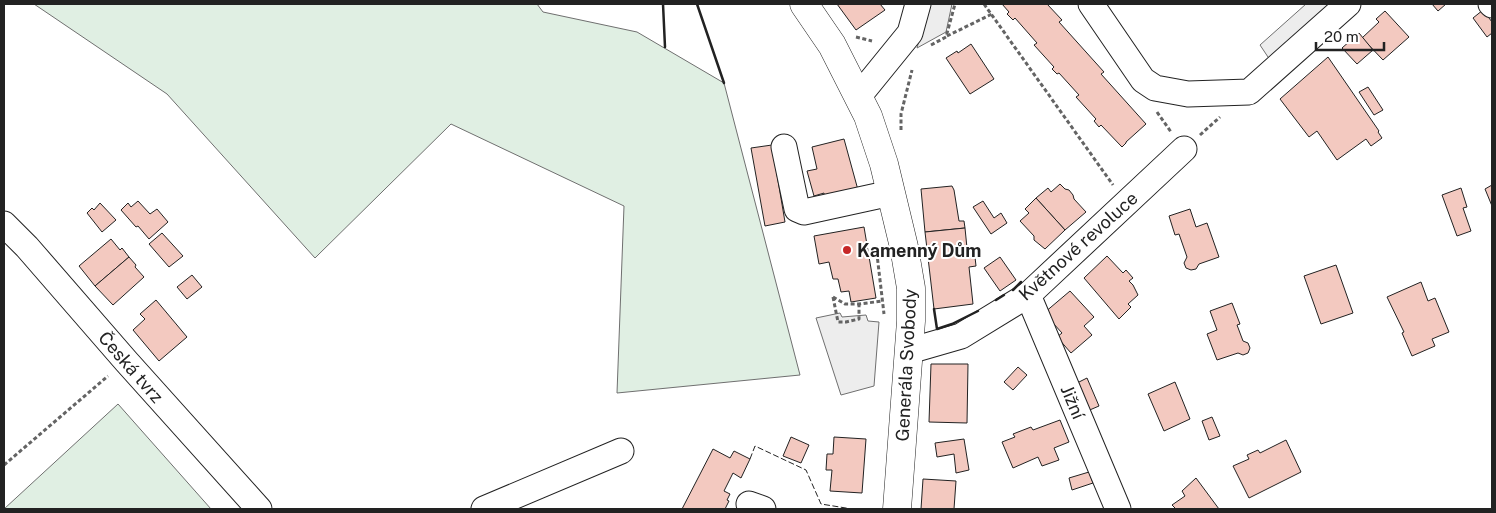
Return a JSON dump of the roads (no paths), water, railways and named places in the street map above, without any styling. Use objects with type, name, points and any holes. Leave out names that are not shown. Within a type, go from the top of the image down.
[{"type":"main road","name":"Generála Svobody","points":[[804,4],[832,45],[870,124],[884,164],[904,247],[911,288],[909,351],[897,509]]},
{"type":"street","points":[[858,96],[910,34],[918,4]]},
{"type":"street","points":[[1091,4],[1144,80],[1155,88],[1188,94],[1248,92],[1348,4]]},
{"type":"street","points":[[784,147],[797,209],[804,212],[892,193]]},
{"type":"street","name":"Květnové revoluce","points":[[909,351],[961,336],[1028,295],[1184,149]]},
{"type":"street","name":"Česká tvrz","points":[[4,224],[27,247],[259,509]]},
{"type":"street","name":"Jižní","points":[[1028,295],[1118,509]]},
{"type":"street","points":[[484,509],[621,451]]},
{"type":"place","name":"Kamenný Dům","points":[[847,250]]}]
